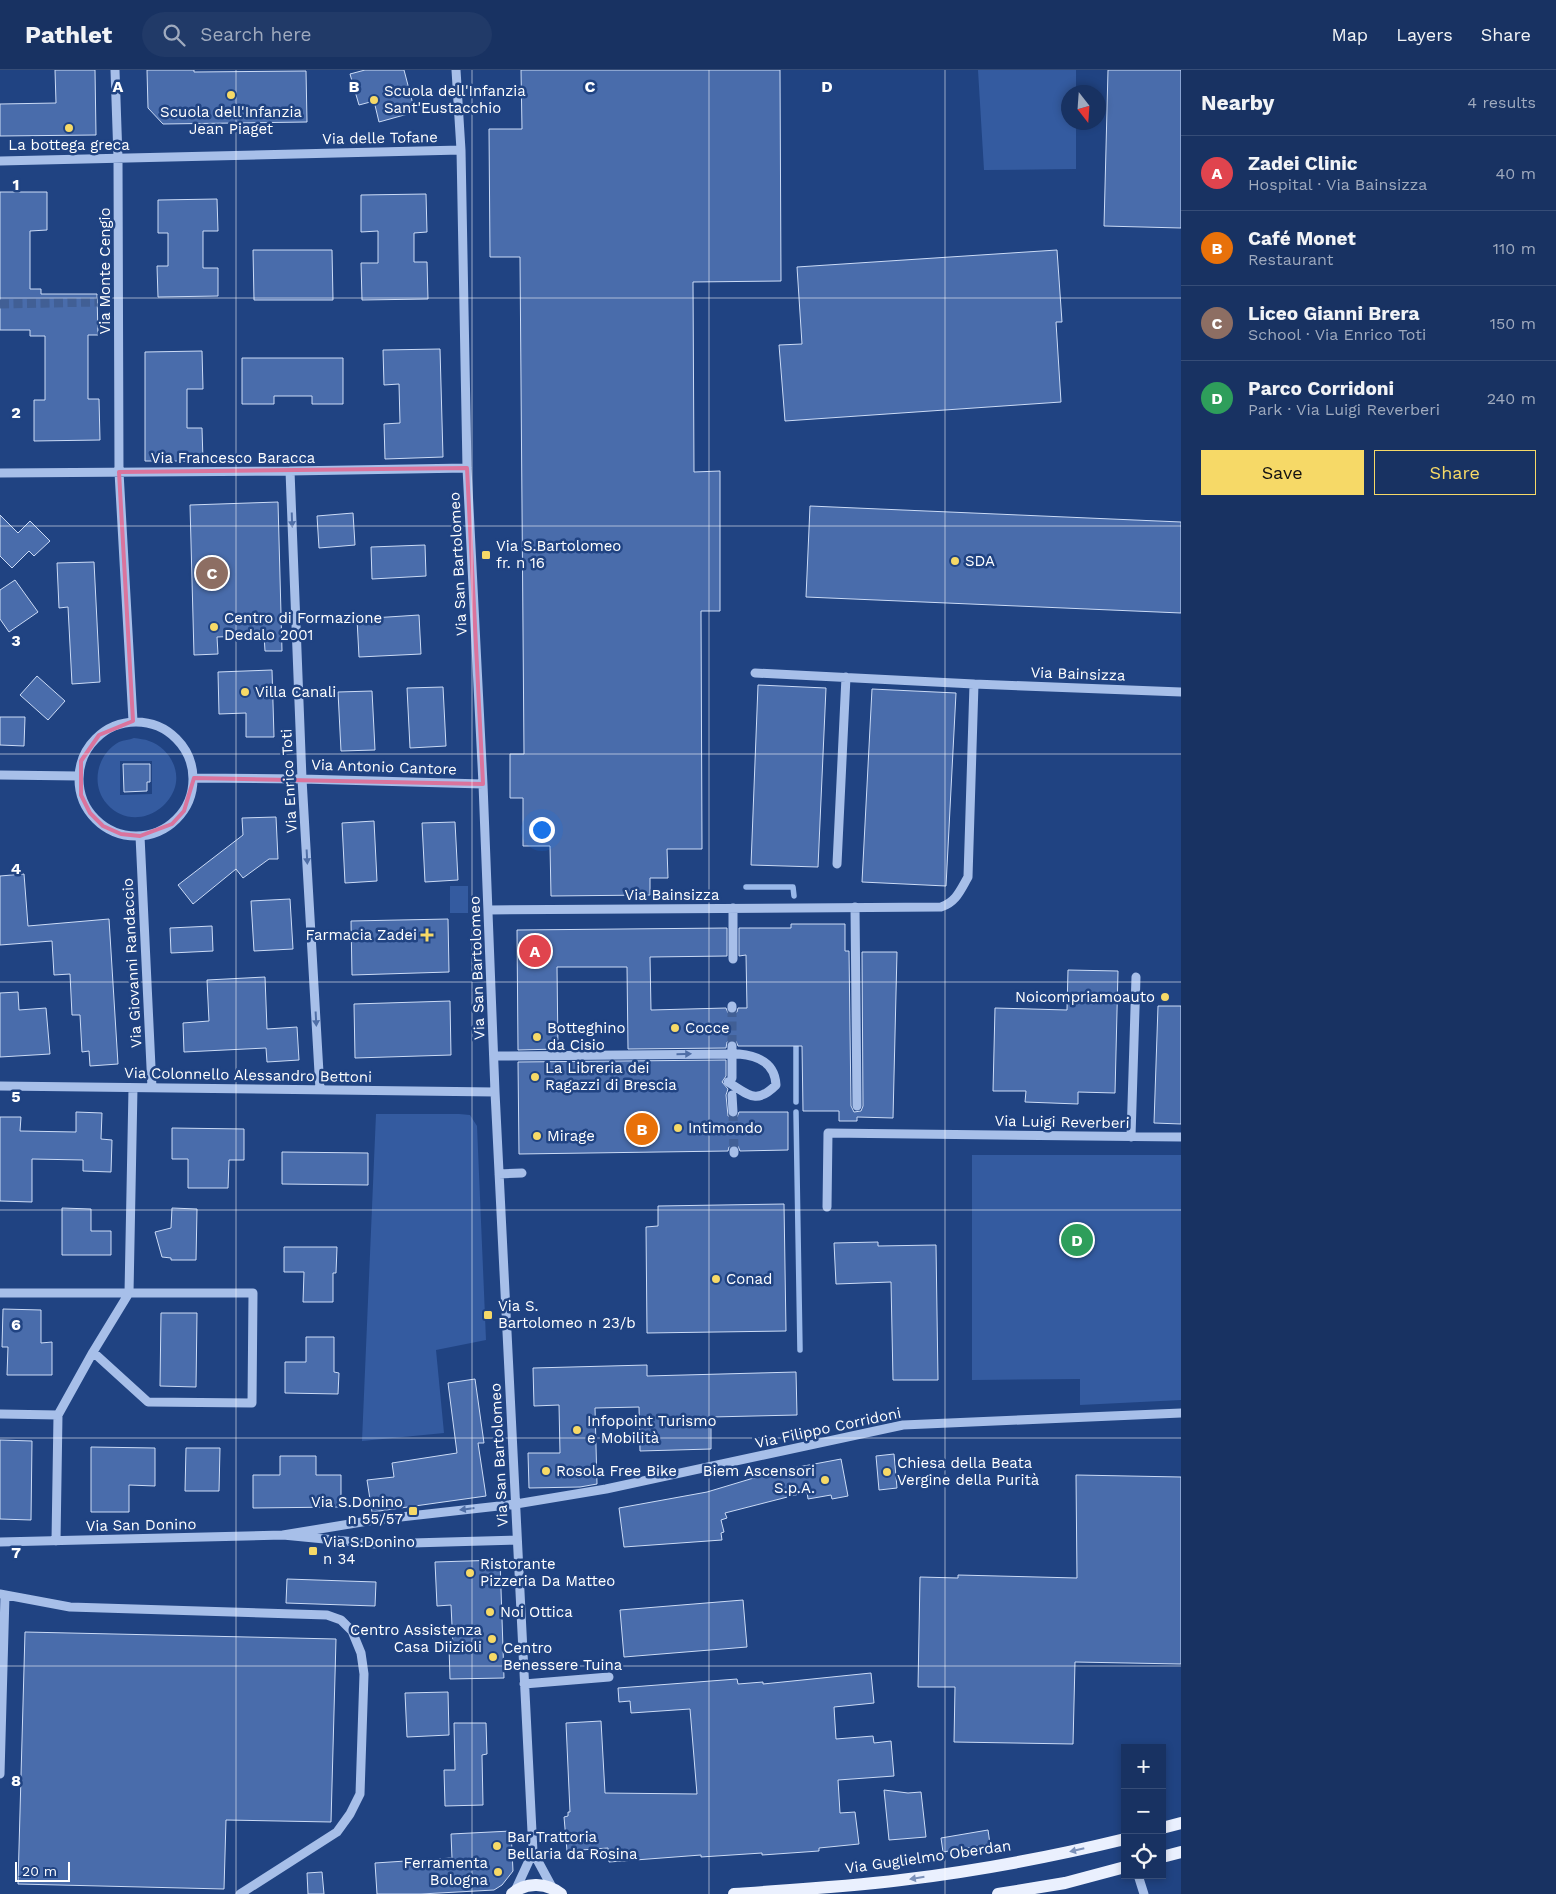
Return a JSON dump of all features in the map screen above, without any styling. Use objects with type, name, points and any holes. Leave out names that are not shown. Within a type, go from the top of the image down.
[{"type":"main road","points":[[1166,1827],[1181,1823]]},
{"type":"main road","name":"Via Guglielmo Oberdan","points":[[734,1894],[901,1880],[1074,1851],[1121,1840]]},
{"type":"main road","points":[[1166,1856],[1181,1852]]},
{"type":"main road","points":[[1006,1893],[1065,1883],[1121,1868]]},
{"type":"main road","points":[[514,1892],[524,1886],[534,1885],[557,1891]]},
{"type":"street","name":"Via Monte Cengio","points":[[115,70],[118,158],[119,472]]},
{"type":"street","name":"Via San Bartolomeo","points":[[456,70],[461,150],[467,468],[484,784],[495,1092],[532,1852],[514,1892]]},
{"type":"street","name":"Via delle Tofane","points":[[0,160],[461,150]]},
{"type":"street","name":"Via Francesco Baracca","points":[[0,472],[467,468]]},
{"type":"street","name":"Via Enrico Toti","points":[[290,471],[302,779],[320,1090]]},
{"type":"street","points":[[119,472],[132,721]]},
{"type":"street","name":"Via Bainsizza","points":[[755,673],[1181,692]]},
{"type":"street","points":[[837,864],[846,678]]},
{"type":"street","name":"Via Bainsizza","points":[[489,910],[941,907],[950,904],[956,898],[968,877],[974,684]]},
{"type":"street","points":[[132,721],[151,723],[165,729],[177,738],[187,750],[194,778],[192,796],[184,812],[172,824],[157,833],[140,836],[120,834],[103,826],[90,813],[81,795],[78,776],[81,761],[88,747],[99,735],[112,726],[132,721]]},
{"type":"street","points":[[0,775],[78,776]]},
{"type":"street","name":"Via Antonio Cantore","points":[[194,778],[484,784]]},
{"type":"street","name":"Via Giovanni Randaccio","points":[[140,836],[152,1088]]},
{"type":"street","points":[[855,907],[856,1106]]},
{"type":"street","points":[[733,908],[733,959]]},
{"type":"street","points":[[1131,1136],[1136,977]]},
{"type":"street","name":"Via San Bartolomeo","points":[[495,1056],[591,1052],[732,1050],[756,1057],[772,1068],[776,1076],[776,1085],[767,1094],[760,1097],[752,1097],[730,1080],[732,1050]]},
{"type":"street","name":"Via Colonnello Alessandro Bettoni","points":[[0,1086],[495,1092]]},
{"type":"street","points":[[56,1541],[58,1415],[129,1293],[133,1088]]},
{"type":"street","points":[[732,1095],[733,1112]]},
{"type":"street","name":"Via Luigi Reverberi","points":[[827,1206],[828,1133],[1181,1137]]},
{"type":"street","points":[[499,1174],[522,1173]]},
{"type":"street","points":[[0,1293],[253,1293],[252,1403],[148,1402],[93,1352]]},
{"type":"street","name":"Via Filippo Corridoni","points":[[516,1504],[606,1489],[902,1425],[1181,1413]]},
{"type":"street","points":[[0,1414],[58,1415]]},
{"type":"street","name":"Via San Donino","points":[[283,1535],[374,1520],[516,1504]]},
{"type":"street","name":"Via San Donino","points":[[0,1542],[283,1535],[376,1544],[517,1540]]},
{"type":"street","points":[[0,1774],[3,1594],[70,1607],[327,1615],[341,1620],[352,1631],[362,1653],[364,1674],[360,1794],[350,1814],[337,1832],[240,1894]]},
{"type":"street","points":[[524,1684],[609,1677]]},
{"type":"street","name":"Via San Bartolomeo","points":[[532,1852],[557,1891]]},
{"type":"street","points":[[1139,1879],[1144,1894]]},
{"type":"highlighted area","points":[[467,468],[483,784],[194,778],[184,811],[172,824],[140,836],[121,834],[103,826],[90,813],[81,795],[81,761],[99,735],[133,721],[119,472]]},
{"type":"shaded area","points":[[978,70],[1076,70],[1076,85],[1061,85],[1061,130],[1076,130],[1076,169],[984,170]]},
{"type":"shaded area","points":[[134,738],[147,740],[162,748],[172,760],[176,775],[174,790],[162,807],[154,813],[135,817],[125,816],[107,804],[99,788],[98,779],[98,770],[101,762],[111,747],[119,742]],"holes":[[[120,761],[152,761],[152,794],[120,795]]]},
{"type":"shaded area","points":[[450,886],[468,886],[468,913],[450,913]]},
{"type":"shaded area","points":[[376,1114],[470,1115],[477,1126],[486,1340],[436,1350],[444,1433],[362,1441]]},
{"type":"shaded area","points":[[972,1155],[1181,1155],[1181,1400],[1080,1405],[1080,1379],[972,1380]]},
{"type":"building","points":[[55,70],[95,70],[96,135],[0,136],[0,104],[56,103]]},
{"type":"building","name":"Scuola dell'Infanzia Jean Piaget","points":[[147,70],[194,70],[194,72],[306,71],[307,122],[163,124],[148,108]]},
{"type":"building","points":[[365,70],[404,70],[415,112],[379,122],[374,101],[359,105],[350,74]]},
{"type":"building","points":[[521,70],[780,70],[781,281],[693,282],[694,472],[720,471],[720,611],[701,611],[702,849],[667,849],[668,878],[650,878],[650,895],[551,896],[550,846],[523,846],[523,798],[510,798],[510,754],[524,754],[520,257],[490,257],[489,129],[522,129]]},
{"type":"building","points":[[1108,70],[1181,70],[1181,228],[1104,226]]},
{"type":"building","points":[[0,192],[47,192],[47,230],[30,231],[30,289],[41,289],[41,294],[97,294],[98,335],[88,335],[88,399],[99,399],[100,440],[34,441],[34,400],[45,400],[45,336],[30,336],[30,330],[0,330]]},
{"type":"building","points":[[426,194],[427,232],[414,233],[414,262],[427,262],[428,299],[362,300],[361,263],[378,263],[378,231],[361,232],[361,195]]},
{"type":"building","points":[[217,199],[218,231],[203,231],[203,268],[218,268],[218,296],[158,297],[157,266],[168,266],[168,233],[158,233],[158,200]]},
{"type":"building","points":[[253,250],[332,250],[333,300],[254,300]]},
{"type":"building","points":[[1057,250],[1062,322],[1056,322],[1061,402],[785,421],[779,345],[802,344],[797,267]]},
{"type":"building","points":[[440,349],[443,457],[385,459],[384,424],[400,423],[399,384],[384,385],[383,350]]},
{"type":"building","points":[[202,351],[203,389],[187,389],[187,428],[202,428],[203,461],[145,461],[145,352]]},
{"type":"building","points":[[242,358],[343,358],[343,404],[312,404],[312,396],[274,396],[274,404],[242,404]]},
{"type":"building","points":[[278,502],[282,651],[265,651],[264,635],[217,637],[218,654],[194,655],[190,505]]},
{"type":"building","points":[[810,506],[1181,522],[1181,613],[806,597]]},
{"type":"building","points":[[353,513],[355,545],[319,548],[317,516]]},
{"type":"building","points":[[0,515],[18,533],[30,521],[50,541],[34,556],[29,551],[12,568],[0,556]]},
{"type":"building","points":[[425,545],[426,576],[372,579],[371,547]]},
{"type":"building","points":[[94,562],[100,682],[72,684],[68,607],[59,608],[57,563]]},
{"type":"building","points":[[15,580],[38,612],[9,632],[0,619],[0,590]]},
{"type":"building","points":[[419,615],[421,654],[359,657],[357,619]]},
{"type":"building","name":"Villa Canali","points":[[272,670],[274,737],[246,737],[246,713],[219,714],[218,672]]},
{"type":"building","points":[[37,676],[65,701],[48,720],[20,695]]},
{"type":"building","points":[[758,685],[826,688],[818,867],[751,865]]},
{"type":"building","points":[[443,687],[446,746],[410,748],[407,688]]},
{"type":"building","points":[[872,689],[956,693],[946,886],[862,882]]},
{"type":"building","points":[[372,691],[375,750],[341,751],[338,692]]},
{"type":"building","points":[[0,717],[25,717],[24,746],[0,745]]},
{"type":"building","points":[[123,764],[150,764],[150,782],[147,782],[147,791],[124,792]]},
{"type":"building","points":[[276,817],[278,859],[269,859],[243,878],[236,869],[193,904],[178,885],[243,835],[242,818]]},
{"type":"building","points":[[374,821],[377,881],[345,883],[342,823]]},
{"type":"building","points":[[455,822],[458,880],[425,882],[422,823]]},
{"type":"building","points":[[24,874],[28,926],[109,919],[118,1064],[90,1066],[89,1051],[82,1052],[80,1015],[72,1015],[70,974],[54,975],[52,941],[0,945],[0,876]]},
{"type":"building","points":[[290,899],[293,949],[254,951],[251,901]]},
{"type":"building","points":[[448,919],[449,972],[352,975],[351,921]]},
{"type":"building","points":[[791,924],[845,924],[845,951],[849,951],[851,1106],[854,1112],[861,1111],[863,1106],[862,952],[897,952],[893,1118],[857,1117],[857,1121],[839,1121],[839,1111],[803,1111],[802,1046],[738,1046],[736,1041],[732,1040],[727,1042],[726,1048],[628,1049],[627,967],[557,967],[558,1049],[518,1050],[517,930],[727,928],[727,956],[650,957],[651,1010],[726,1008],[728,1013],[732,1014],[737,1012],[738,1008],[747,1008],[746,955],[739,956],[739,928],[791,928]]},
{"type":"building","points":[[212,926],[213,951],[171,953],[170,928]]},
{"type":"building","points":[[1068,970],[1118,971],[1115,1093],[1078,1092],[1078,1104],[1025,1102],[1026,1091],[993,1091],[995,1008],[1067,1010]]},
{"type":"building","points":[[265,977],[267,1029],[297,1027],[299,1060],[267,1062],[266,1048],[184,1052],[183,1023],[209,1021],[207,980]]},
{"type":"building","points":[[18,992],[19,1010],[46,1008],[50,1054],[0,1057],[0,993]]},
{"type":"building","points":[[450,1001],[451,1055],[355,1058],[354,1004]]},
{"type":"building","points":[[1158,1006],[1181,1006],[1181,1124],[1154,1123]]},
{"type":"building","points":[[726,1060],[726,1076],[722,1082],[728,1089],[726,1095],[728,1116],[737,1117],[739,1112],[788,1112],[788,1150],[740,1151],[738,1146],[734,1145],[729,1147],[728,1151],[519,1154],[518,1062]]},
{"type":"building","points":[[76,1112],[102,1113],[101,1139],[112,1140],[111,1172],[83,1171],[83,1160],[32,1159],[32,1202],[0,1201],[0,1117],[21,1117],[20,1131],[76,1132]]},
{"type":"building","points":[[172,1128],[244,1129],[244,1160],[229,1160],[228,1188],[188,1188],[188,1159],[172,1159]]},
{"type":"building","points":[[282,1152],[368,1153],[368,1185],[282,1184]]},
{"type":"building","name":"Conad","points":[[784,1204],[786,1331],[647,1333],[646,1227],[658,1226],[658,1206]]},
{"type":"building","points":[[62,1208],[91,1209],[91,1231],[111,1231],[111,1255],[62,1255]]},
{"type":"building","points":[[172,1208],[197,1209],[196,1260],[171,1260],[171,1258],[162,1257],[155,1232],[171,1228]]},
{"type":"building","points":[[878,1242],[878,1246],[936,1245],[938,1380],[893,1380],[891,1282],[836,1284],[834,1243]]},
{"type":"building","points":[[284,1247],[337,1247],[336,1273],[333,1273],[333,1302],[303,1302],[304,1272],[284,1272]]},
{"type":"building","points":[[3,1309],[41,1310],[41,1343],[52,1342],[52,1375],[7,1375],[8,1347],[2,1347]]},
{"type":"building","points":[[161,1313],[197,1313],[196,1387],[160,1386]]},
{"type":"building","points":[[306,1337],[334,1337],[334,1372],[339,1373],[338,1394],[285,1393],[285,1362],[306,1362]]},
{"type":"building","points":[[647,1365],[647,1376],[796,1372],[797,1415],[711,1417],[711,1449],[640,1451],[639,1407],[595,1408],[597,1484],[580,1487],[529,1488],[528,1453],[560,1453],[559,1405],[534,1406],[533,1368]]},
{"type":"building","points":[[475,1379],[484,1443],[478,1443],[486,1496],[372,1512],[367,1480],[394,1477],[392,1463],[457,1453],[448,1383]]},
{"type":"building","points":[[0,1440],[32,1441],[31,1520],[0,1519]]},
{"type":"building","points":[[91,1447],[155,1448],[155,1486],[129,1485],[129,1512],[91,1512]]},
{"type":"building","points":[[186,1448],[220,1448],[219,1491],[185,1491]]},
{"type":"building","name":"Chiesa della Beata Vergine della Purità","points":[[894,1454],[897,1488],[879,1490],[876,1456]]},
{"type":"building","points":[[280,1456],[316,1456],[316,1475],[341,1475],[341,1507],[253,1508],[253,1475],[280,1475]]},
{"type":"building","points":[[841,1459],[848,1496],[832,1499],[831,1495],[808,1499],[807,1492],[725,1513],[727,1518],[721,1520],[724,1532],[721,1533],[722,1540],[624,1547],[619,1508],[707,1492],[777,1471]]},
{"type":"building","points":[[1076,1475],[1181,1477],[1181,1664],[1075,1662],[1073,1744],[954,1742],[955,1687],[918,1687],[920,1577],[958,1578],[958,1575],[1077,1578]]},
{"type":"building","points":[[500,1560],[504,1678],[450,1679],[449,1646],[453,1646],[451,1605],[437,1606],[435,1562]]},
{"type":"building","points":[[287,1579],[376,1582],[375,1606],[286,1603]]},
{"type":"building","points":[[743,1600],[747,1647],[624,1657],[620,1610]]},
{"type":"building","points":[[25,1632],[336,1639],[331,1822],[226,1820],[224,1889],[18,1884]]},
{"type":"building","points":[[871,1673],[874,1703],[834,1707],[836,1739],[873,1736],[874,1743],[891,1741],[894,1776],[838,1780],[840,1813],[855,1812],[859,1844],[819,1848],[819,1851],[762,1855],[762,1853],[701,1857],[701,1855],[609,1862],[608,1848],[567,1851],[564,1817],[568,1816],[568,1812],[570,1812],[566,1723],[601,1721],[605,1793],[697,1794],[690,1709],[631,1713],[630,1701],[619,1702],[618,1688],[737,1679],[738,1684],[763,1682],[763,1684]]},
{"type":"building","points":[[448,1692],[449,1735],[407,1737],[405,1693]]},
{"type":"building","points":[[454,1723],[486,1723],[487,1754],[482,1755],[483,1805],[445,1806],[444,1770],[455,1770]]},
{"type":"building","points":[[884,1790],[908,1793],[921,1792],[926,1837],[889,1840]]},
{"type":"building","points":[[988,1830],[990,1844],[943,1852],[941,1838]]},
{"type":"building","points":[[511,1831],[513,1871],[502,1885],[494,1890],[421,1894],[377,1894],[375,1863],[452,1858],[451,1834]]},
{"type":"building","points":[[322,1872],[324,1894],[308,1894],[307,1873]]},
{"type":"waterway","points":[[746,887],[793,887],[794,896]]},
{"type":"waterway","points":[[796,1039],[796,1102]]},
{"type":"waterway","points":[[796,1112],[800,1350]]},
{"type":"tunnel","points":[[0,304],[97,302]]},
{"type":"tunnel","points":[[732,1008],[732,1046]]},
{"type":"tunnel","points":[[733,1112],[734,1151]]},
{"type":"place","name":"Scuola dell'Infanzia Jean Piaget","points":[[231,95]]},
{"type":"place","name":"Scuola dell'Infanzia Sant'Eustacchio","points":[[374,100]]},
{"type":"place","name":"La bottega greca","points":[[69,128]]},
{"type":"place","name":"Via S.Bartolomeo fr. n 16","points":[[486,555]]},
{"type":"place","name":"SDA","points":[[955,561]]},
{"type":"place","name":"Liceo Gianni Brera","points":[[212,573]]},
{"type":"place","name":"Centro di Formazione Dedalo 2001","points":[[214,627]]},
{"type":"place","name":"Villa Canali","points":[[245,692]]},
{"type":"place","name":"Farmacia Zadei","points":[[427,935]]},
{"type":"place","name":"Zadei Clinic","points":[[535,951]]},
{"type":"place","name":"Noicompriamoauto","points":[[1165,997]]},
{"type":"place","name":"Cocce","points":[[675,1028]]},
{"type":"place","name":"Botteghino da Cisio","points":[[537,1037]]},
{"type":"place","name":"La Libreria dei Ragazzi di Brescia","points":[[535,1077]]},
{"type":"place","name":"Intimondo","points":[[678,1128]]},
{"type":"place","name":"Café Monet","points":[[642,1129]]},
{"type":"place","name":"Mirage","points":[[537,1136]]},
{"type":"place","name":"Parco Corridoni","points":[[1077,1240]]},
{"type":"place","name":"Conad","points":[[716,1279]]},
{"type":"place","name":"Via S. Bartolomeo n 23/b","points":[[488,1315]]},
{"type":"place","name":"Infopoint Turismo e Mobilità","points":[[577,1430]]},
{"type":"place","name":"Rosola Free Bike","points":[[546,1471]]},
{"type":"place","name":"Chiesa della Beata Vergine della Purità","points":[[887,1472]]},
{"type":"place","name":"Biem Ascensori S.p.A.","points":[[825,1480]]},
{"type":"place","name":"Via S.Donino n 55/57","points":[[413,1511]]},
{"type":"place","name":"Via S.Donino n 34","points":[[313,1551]]},
{"type":"place","name":"Ristorante Pizzeria Da Matteo","points":[[470,1573]]},
{"type":"place","name":"Noi Ottica","points":[[490,1612]]},
{"type":"place","name":"Centro Assistenza Casa Diizioli","points":[[492,1639]]},
{"type":"place","name":"Centro Benessere Tuina","points":[[493,1657]]},
{"type":"place","name":"Bar Trattoria Bellaria da Rosina","points":[[497,1846]]},
{"type":"place","name":"Ferramenta Bologna","points":[[498,1872]]}]
